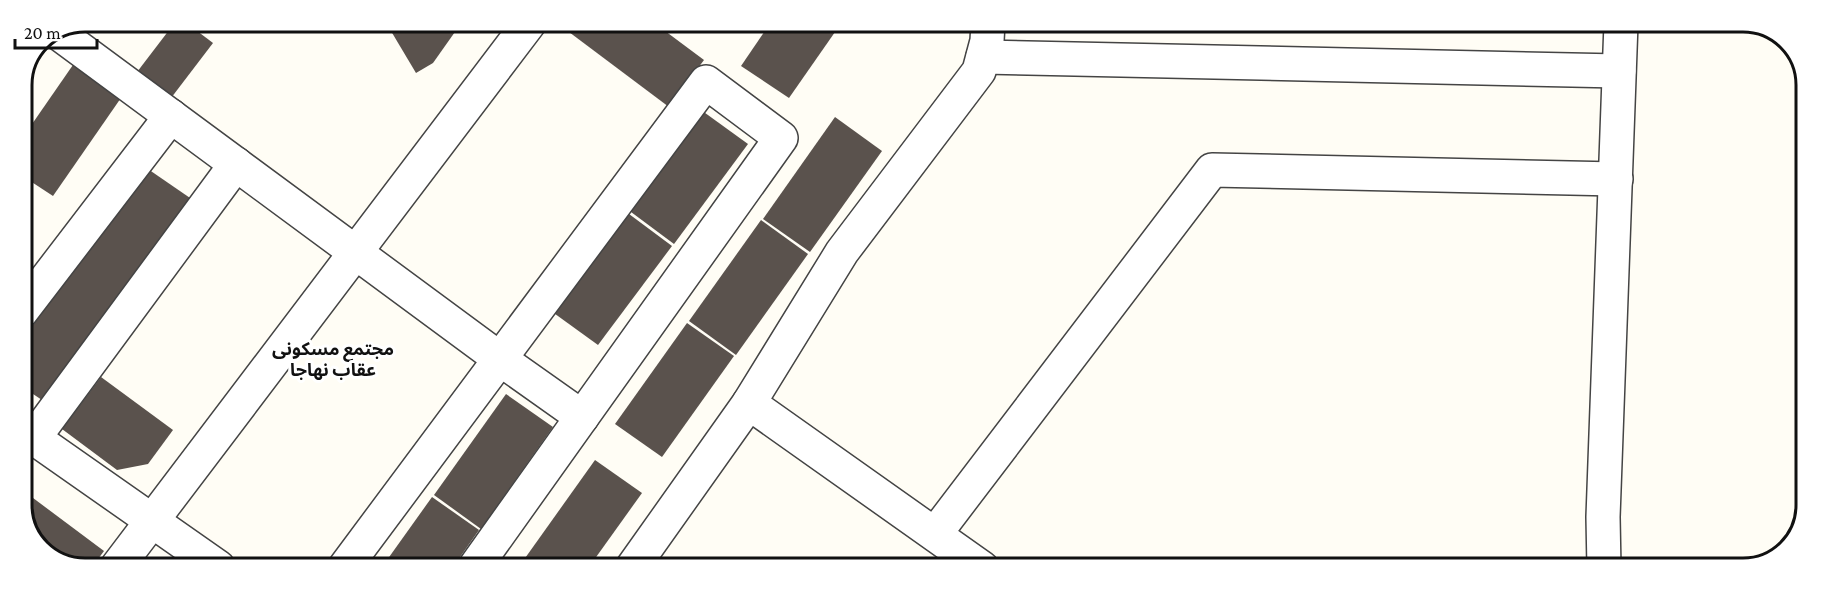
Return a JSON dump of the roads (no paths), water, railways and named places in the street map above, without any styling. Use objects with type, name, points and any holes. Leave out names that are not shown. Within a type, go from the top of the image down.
[{"type":"street","points":[[124,558],[522,32]]},
{"type":"street","points":[[638,558],[749,403],[842,252],[979,71],[987,32]]},
{"type":"street","points":[[1604,558],[1603,517],[1621,32]]},
{"type":"street","points":[[63,36],[582,417]]},
{"type":"street","points":[[983,57],[1619,71]]},
{"type":"street","points":[[352,558],[706,82],[781,138],[481,558]]},
{"type":"street","points":[[32,298],[171,116]]},
{"type":"street","points":[[32,429],[236,164]]},
{"type":"street","points":[[935,534],[1212,170],[1616,179]]},
{"type":"street","points":[[749,403],[968,558]]},
{"type":"street","points":[[32,437],[205,558]]},
{"type":"district","name":"مجتمع مسکونی عقاب نهاجا","points":[[333,359]]}]
